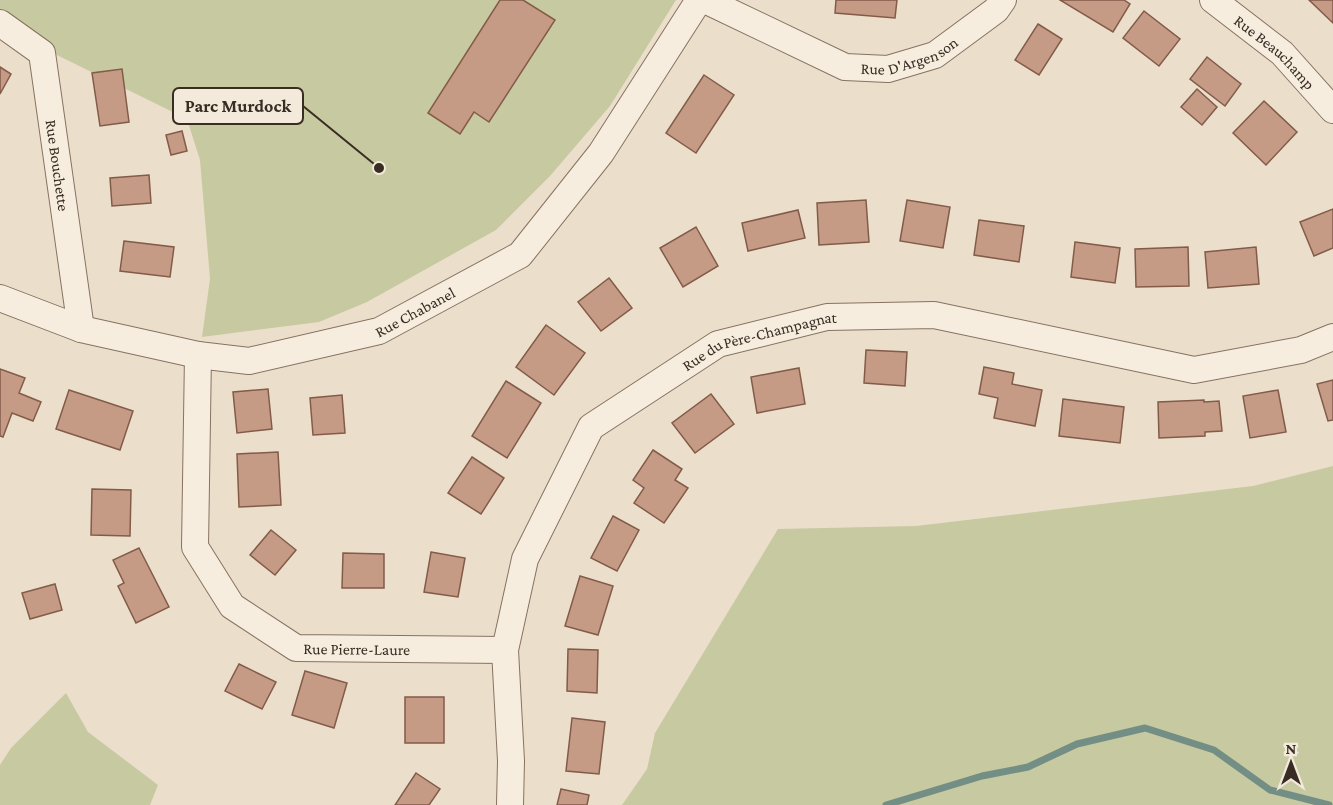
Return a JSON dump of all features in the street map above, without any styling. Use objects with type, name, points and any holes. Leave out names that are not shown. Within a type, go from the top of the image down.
[{"type":"street","name":"Rue Chabanel","points":[[0,298],[81,329],[198,355],[249,361],[379,332],[520,255],[601,153],[699,0]]},
{"type":"street","name":"Rue D'Argenson","points":[[705,0],[845,67],[888,69],[935,55],[996,10],[1003,0]]},
{"type":"street","name":"Rue Beauchamp","points":[[1213,0],[1282,53],[1333,110]]},
{"type":"street","name":"Rue Bouchette","points":[[0,23],[42,53],[81,329]]},
{"type":"street","name":"Rue du Père-Champagnat","points":[[510,805],[511,761],[505,650],[525,559],[591,427],[718,344],[827,316],[934,315],[1194,370],[1301,351],[1333,337]]},
{"type":"street","name":"Rue Pierre-Laure","points":[[198,355],[195,547],[232,606],[296,648],[505,650]]},
{"type":"green space","points":[[0,0],[676,0],[610,106],[550,176],[496,230],[367,302],[319,322],[202,337],[210,279],[200,160],[187,119],[0,27]]},
{"type":"green space","points":[[1333,466],[1333,805],[622,805],[647,769],[655,733],[778,529],[916,526],[1253,486]]},
{"type":"green space","points":[[66,693],[88,732],[158,785],[150,805],[0,805],[0,765],[11,748]]},
{"type":"building","points":[[500,0],[523,0],[555,20],[489,122],[474,112],[460,134],[428,113]]},
{"type":"building","points":[[836,0],[897,0],[895,18],[835,13]]},
{"type":"building","points":[[1060,0],[1124,0],[1130,4],[1113,32]]},
{"type":"building","points":[[1309,0],[1333,0],[1333,23]]},
{"type":"building","points":[[1144,11],[1180,39],[1159,66],[1123,38]]},
{"type":"building","points":[[1038,24],[1062,39],[1039,75],[1015,60]]},
{"type":"building","points":[[1207,57],[1241,84],[1225,106],[1190,79]]},
{"type":"building","points":[[0,67],[11,74],[0,94]]},
{"type":"building","points":[[122,69],[129,122],[100,126],[92,73]]},
{"type":"building","points":[[704,75],[734,95],[696,153],[666,133]]},
{"type":"building","points":[[1197,89],[1217,107],[1202,125],[1181,107]]},
{"type":"building","points":[[1264,101],[1297,132],[1266,165],[1233,133]]},
{"type":"building","points":[[182,131],[187,151],[171,155],[166,135]]},
{"type":"building","points":[[149,175],[151,203],[112,206],[110,178]]},
{"type":"building","points":[[866,200],[869,242],[819,245],[817,203]]},
{"type":"building","points":[[907,200],[950,207],[943,248],[900,241]]},
{"type":"building","points":[[1333,209],[1333,248],[1314,256],[1300,222]]},
{"type":"building","points":[[798,210],[805,238],[748,251],[742,223]]},
{"type":"building","points":[[979,220],[1024,226],[1019,262],[974,255]]},
{"type":"building","points":[[696,227],[718,266],[683,287],[660,248]]},
{"type":"building","points":[[124,241],[174,247],[170,277],[120,271]]},
{"type":"building","points":[[1075,242],[1120,248],[1115,283],[1071,277]]},
{"type":"building","points":[[1188,247],[1189,286],[1136,287],[1135,249]]},
{"type":"building","points":[[1256,247],[1259,284],[1208,288],[1205,252]]},
{"type":"building","points":[[609,278],[632,308],[601,331],[578,302]]},
{"type":"building","points":[[546,325],[585,353],[554,395],[516,367]]},
{"type":"building","points":[[866,350],[907,352],[905,386],[864,383]]},
{"type":"building","points":[[984,367],[1014,373],[1012,384],[1042,390],[1035,426],[994,418],[998,398],[979,394]]},
{"type":"building","points":[[799,368],[805,404],[757,413],[751,377]]},
{"type":"building","points":[[0,369],[25,378],[19,393],[41,402],[33,421],[12,413],[3,437],[0,436]]},
{"type":"building","points":[[1333,380],[1333,420],[1328,421],[1317,384]]},
{"type":"building","points":[[506,381],[541,403],[507,458],[472,436]]},
{"type":"building","points":[[268,389],[272,429],[237,433],[233,392]]},
{"type":"building","points":[[69,390],[133,411],[120,450],[56,429]]},
{"type":"building","points":[[1278,390],[1286,432],[1250,438],[1243,396]]},
{"type":"building","points":[[711,394],[734,424],[695,453],[672,423]]},
{"type":"building","points":[[342,395],[345,433],[313,435],[310,398]]},
{"type":"building","points":[[1063,399],[1124,407],[1120,443],[1059,436]]},
{"type":"building","points":[[1204,400],[1204,402],[1219,401],[1222,431],[1205,432],[1205,436],[1159,438],[1158,402]]},
{"type":"building","points":[[653,450],[682,469],[675,480],[688,488],[664,523],[634,503],[644,488],[633,480]]},
{"type":"building","points":[[278,452],[281,505],[239,507],[237,454]]},
{"type":"building","points":[[472,457],[504,478],[481,514],[448,493]]},
{"type":"building","points":[[92,489],[131,490],[130,536],[91,535]]},
{"type":"building","points":[[613,516],[639,530],[617,571],[591,558]]},
{"type":"building","points":[[271,530],[296,550],[275,575],[250,555]]},
{"type":"building","points":[[139,548],[169,607],[136,623],[118,586],[124,583],[113,560]]},
{"type":"building","points":[[431,552],[465,558],[458,597],[424,592]]},
{"type":"building","points":[[343,553],[384,554],[384,588],[342,588]]},
{"type":"building","points":[[580,576],[613,586],[598,635],[565,626]]},
{"type":"building","points":[[55,584],[62,610],[30,619],[22,593]]},
{"type":"building","points":[[568,649],[598,650],[597,693],[567,691]]},
{"type":"building","points":[[239,664],[276,682],[262,709],[225,691]]},
{"type":"building","points":[[305,671],[347,683],[334,728],[292,715]]},
{"type":"building","points":[[405,697],[444,697],[444,743],[405,743]]},
{"type":"building","points":[[572,718],[605,722],[599,774],[566,771]]},
{"type":"building","points":[[416,773],[440,789],[429,805],[395,805]]},
{"type":"building","points":[[561,789],[589,795],[587,805],[557,805]]},
{"type":"waterway","points":[[886,805],[982,776],[1028,767],[1077,744],[1145,728],[1214,750],[1270,790],[1329,805]]},
{"type":"place","name":"Parc Murdock","points":[[379,168]]}]
